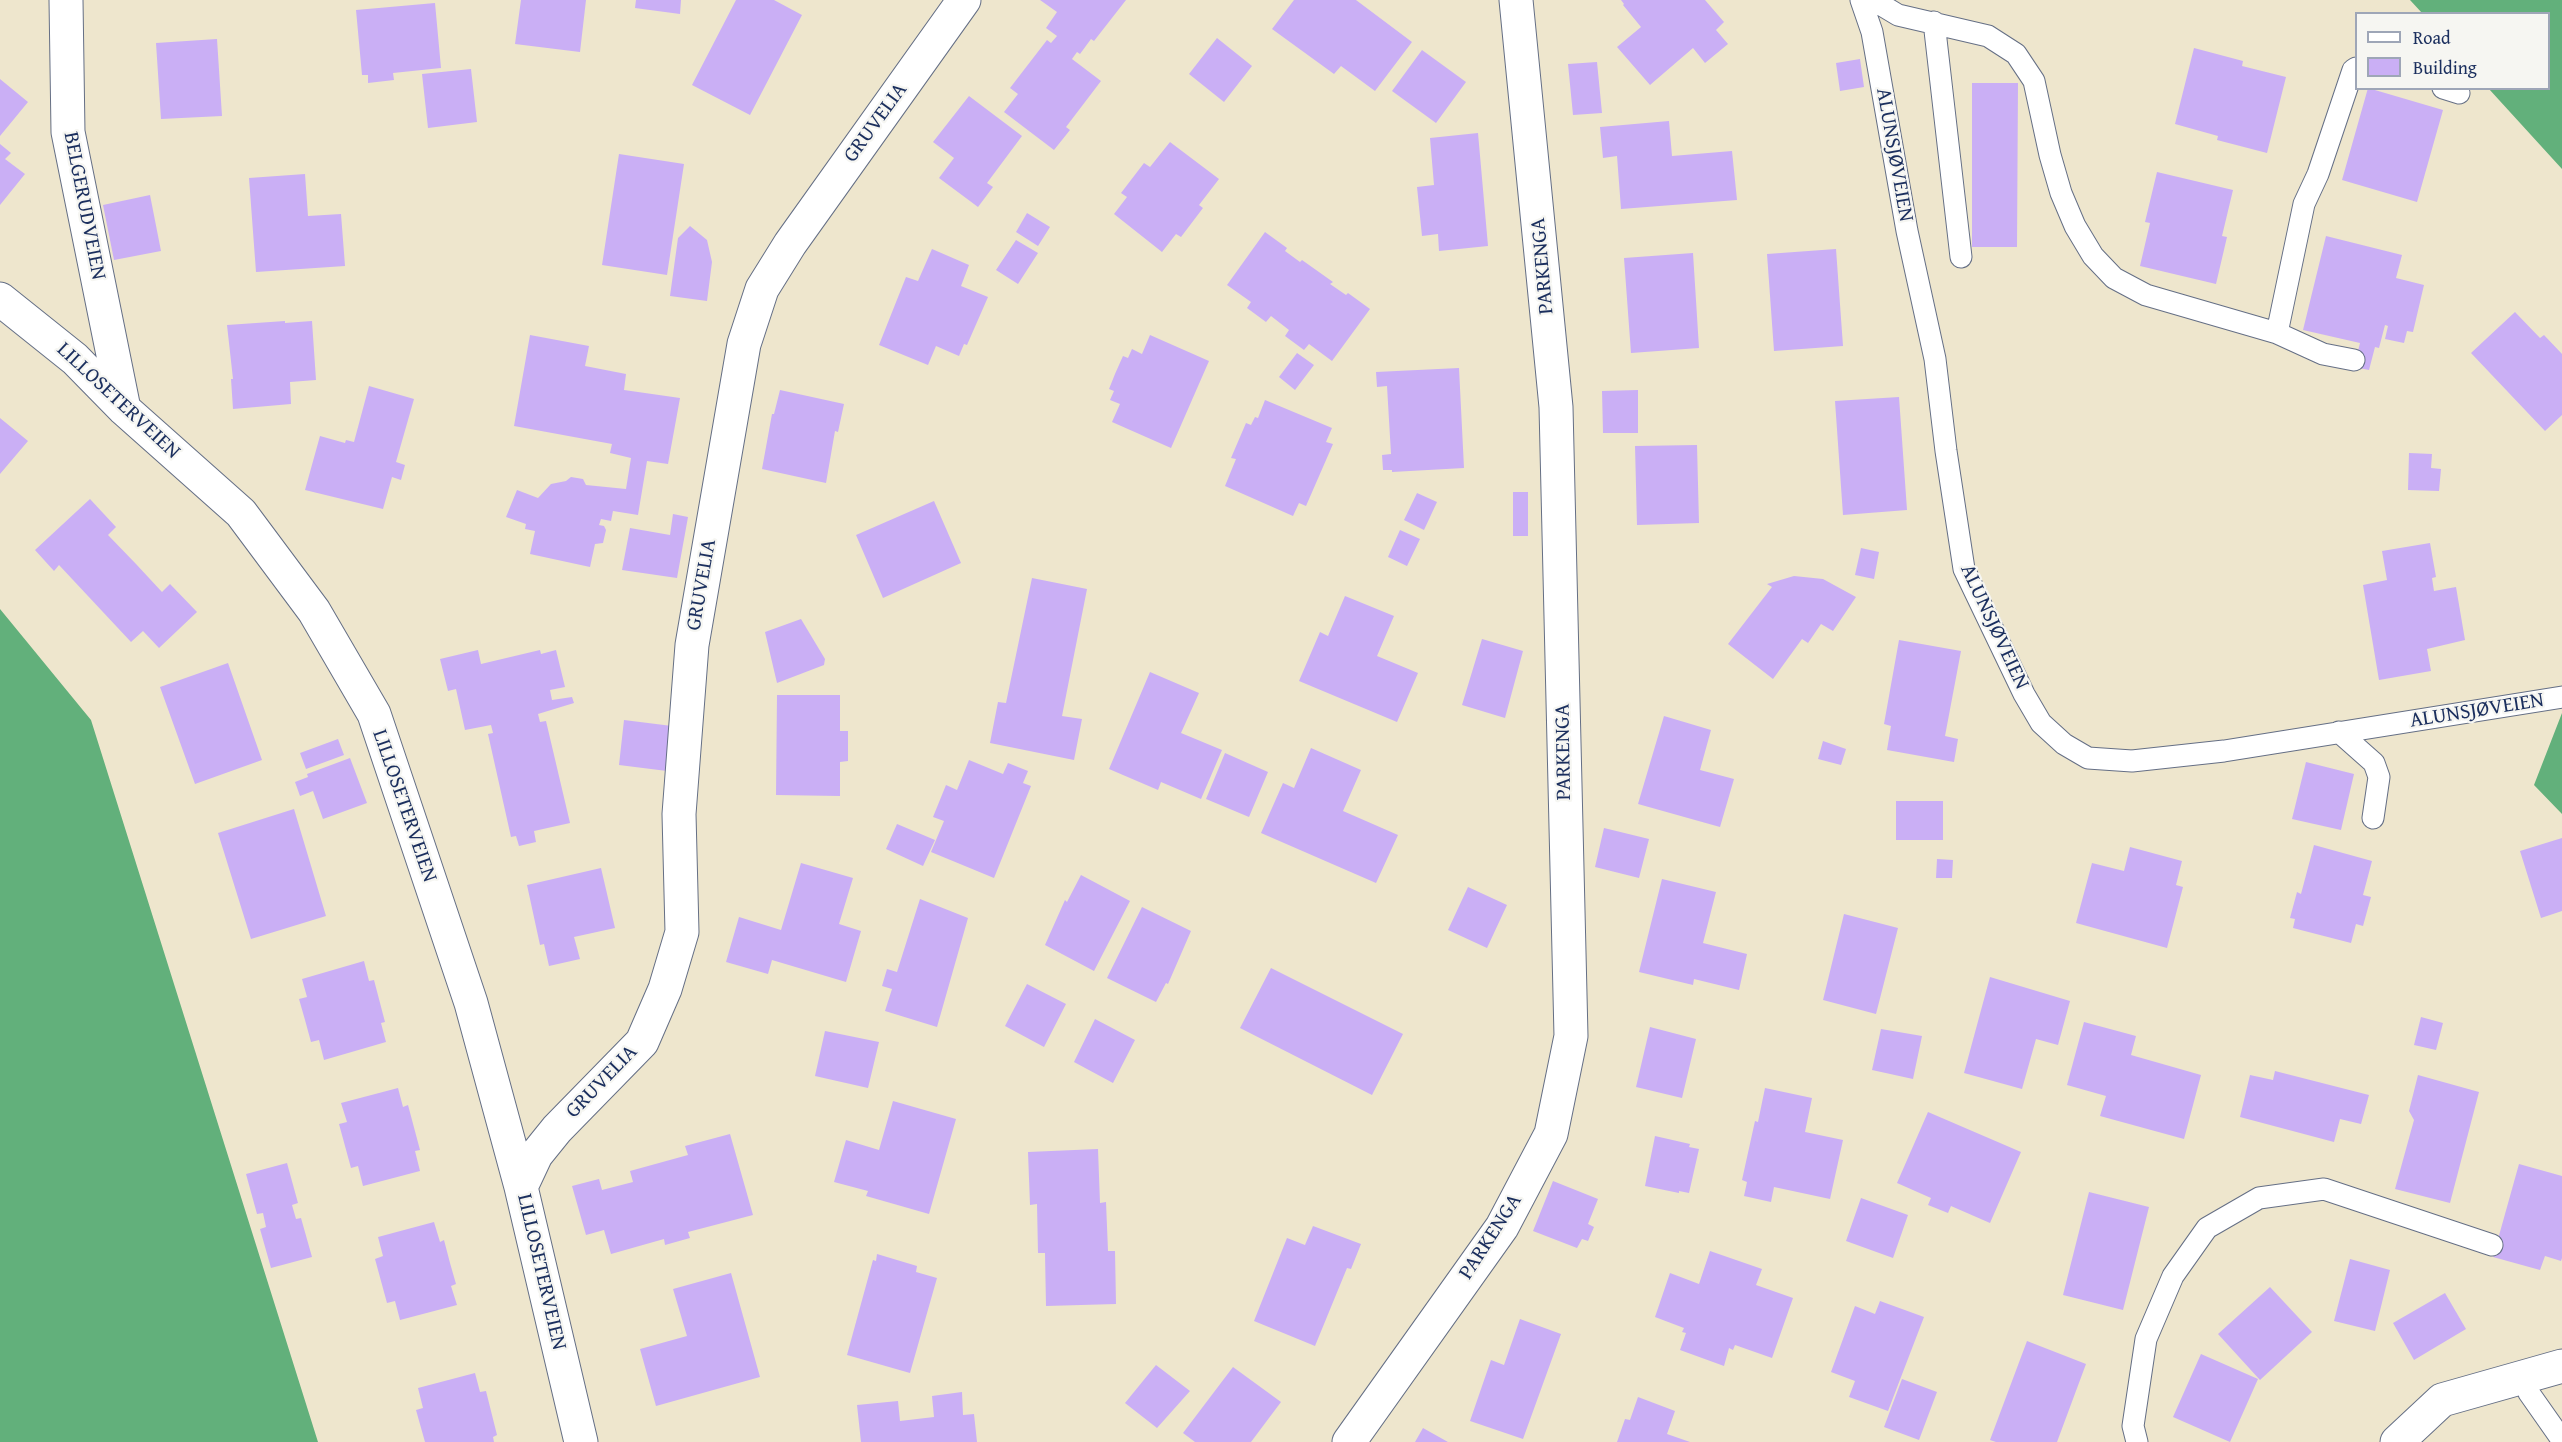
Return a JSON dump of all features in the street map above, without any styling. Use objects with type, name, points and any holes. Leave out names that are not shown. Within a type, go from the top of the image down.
[{"type":"street","name":"BELGERUDVEIEN","points":[[66,0],[68,132],[124,409]]},
{"type":"street","name":"GRUVELIA","points":[[521,1187],[536,1155],[557,1129],[642,1042],[665,989],[682,932],[679,814],[692,645],[744,344],[762,289],[790,244],[964,0]]},
{"type":"street","name":"PARKENGA","points":[[1349,1442],[1502,1227],[1551,1134],[1571,1036],[1556,407],[1516,0]]},
{"type":"street","name":"LILLOSETERVEIEN","points":[[0,299],[75,358],[124,409],[241,513],[315,611],[374,714],[471,1003],[521,1187],[581,1442]]},
{"type":"street","points":[[2397,1442],[2442,1400],[2562,1366]]},
{"type":"lane","name":"ALUNSJØVEIEN","points":[[1861,0],[1872,32],[1907,231],[1935,359],[1964,569],[2024,694],[2041,723],[2064,744],[2088,758],[2132,761],[2224,751],[2562,697]]},
{"type":"lane","points":[[1873,0],[1898,15],[1988,36],[2016,54],[2034,81],[2050,155],[2061,193],[2075,226],[2092,256],[2114,278],[2146,295],[2277,333],[2323,354],[2354,360]]},
{"type":"lane","points":[[1934,22],[1961,257]]},
{"type":"lane","points":[[2277,333],[2304,204],[2318,174],[2355,69]]},
{"type":"lane","points":[[2339,732],[2374,763],[2379,777],[2373,818]]},
{"type":"lane","points":[[2137,1442],[2133,1426],[2146,1339],[2173,1276],[2206,1227],[2259,1198],[2324,1190],[2492,1245]]},
{"type":"lane","points":[[2524,1377],[2529,1393],[2562,1440]]},
{"type":"green space","points":[[2410,0],[2562,0],[2562,169],[2490,90],[2550,90],[2550,12],[2421,12]]},
{"type":"green space","points":[[0,609],[91,720],[318,1442],[0,1442]]},
{"type":"green space","points":[[2562,713],[2562,814],[2534,785]]},
{"type":"building","points":[[521,0],[586,0],[580,52],[515,44]]},
{"type":"building","points":[[636,0],[681,0],[680,14],[635,8]]},
{"type":"building","points":[[736,0],[774,0],[802,15],[750,115],[692,85]]},
{"type":"building","points":[[1040,0],[1126,0],[1094,41],[1091,39],[1080,54],[1077,52],[1072,59],[1101,81],[1066,127],[1070,130],[1054,150],[1004,112],[1018,94],[1010,88],[1047,40],[1051,43],[1057,36],[1046,28],[1057,12]]},
{"type":"building","points":[[1294,0],[1356,0],[1412,42],[1375,91],[1341,66],[1334,74],[1272,29]]},
{"type":"building","points":[[1621,0],[1705,0],[1724,22],[1716,30],[1728,44],[1705,63],[1693,48],[1650,85],[1617,47],[1641,27]]},
{"type":"building","points":[[435,3],[441,68],[393,73],[394,80],[368,83],[368,75],[362,75],[356,10]]},
{"type":"building","points":[[1217,38],[1252,66],[1224,102],[1189,74]]},
{"type":"building","points":[[217,39],[222,116],[161,119],[156,43]]},
{"type":"building","points":[[2194,48],[2243,61],[2242,66],[2286,77],[2267,153],[2217,140],[2218,136],[2175,124]]},
{"type":"building","points":[[1422,50],[1466,82],[1436,123],[1392,91]]},
{"type":"building","points":[[1860,59],[1864,87],[1840,91],[1836,63]]},
{"type":"building","points":[[1597,62],[1602,113],[1573,115],[1568,64]]},
{"type":"building","points":[[471,69],[477,122],[428,128],[422,74]]},
{"type":"building","points":[[0,79],[28,102],[0,136]]},
{"type":"building","points":[[1972,83],[2018,83],[2017,247],[1972,247]]},
{"type":"building","points":[[2367,90],[2375,90],[2443,110],[2417,202],[2342,180]]},
{"type":"building","points":[[969,96],[1022,136],[987,183],[993,187],[978,207],[939,178],[954,158],[933,142]]},
{"type":"building","points":[[1669,121],[1672,156],[1732,151],[1737,200],[1621,209],[1617,156],[1603,158],[1600,127]]},
{"type":"building","points":[[1478,133],[1488,246],[1439,251],[1438,234],[1422,236],[1417,187],[1434,185],[1430,138]]},
{"type":"building","points":[[1170,142],[1219,179],[1199,205],[1203,208],[1181,237],[1176,234],[1162,252],[1114,214],[1127,197],[1121,193],[1144,163],[1150,167]]},
{"type":"building","points":[[0,144],[11,153],[5,159],[25,174],[0,205]]},
{"type":"building","points":[[619,154],[684,164],[667,275],[602,265]]},
{"type":"building","points":[[2157,172],[2233,190],[2222,236],[2227,237],[2216,284],[2140,266],[2150,223],[2145,222]]},
{"type":"building","points":[[305,174],[308,216],[341,214],[345,266],[256,272],[249,178]]},
{"type":"building","points":[[150,195],[161,251],[114,260],[103,205]]},
{"type":"building","points":[[1027,213],[1050,227],[1038,246],[1016,232]]},
{"type":"building","points":[[690,226],[707,240],[712,262],[707,301],[670,296],[678,238]]},
{"type":"building","points":[[1265,232],[1287,248],[1285,251],[1333,282],[1330,284],[1346,295],[1348,293],[1370,309],[1332,361],[1309,344],[1304,350],[1285,336],[1289,330],[1271,316],[1266,322],[1247,308],[1251,302],[1227,285]]},
{"type":"building","points":[[2326,236],[2402,255],[2396,278],[2424,285],[2413,332],[2407,331],[2404,343],[2385,339],[2388,326],[2385,325],[2379,348],[2375,347],[2369,370],[2354,367],[2360,343],[2303,330]]},
{"type":"building","points":[[1016,240],[1038,253],[1018,284],[996,270]]},
{"type":"building","points":[[932,249],[969,265],[961,286],[988,297],[967,345],[964,344],[959,356],[936,346],[928,365],[879,345],[906,277],[918,281]]},
{"type":"building","points":[[1836,249],[1843,346],[1774,351],[1767,254]]},
{"type":"building","points":[[1693,253],[1699,348],[1631,353],[1624,258]]},
{"type":"building","points":[[2515,312],[2540,338],[2544,335],[2562,354],[2562,415],[2545,431],[2471,353]]},
{"type":"building","points":[[285,321],[285,323],[312,321],[316,380],[290,382],[291,404],[233,409],[231,379],[233,379],[227,325]]},
{"type":"building","points":[[530,335],[589,346],[585,366],[626,374],[624,390],[680,398],[668,464],[647,461],[638,515],[613,511],[611,521],[601,519],[599,525],[604,526],[606,530],[603,543],[595,544],[590,567],[530,554],[535,531],[525,529],[526,524],[506,517],[517,490],[538,498],[551,484],[566,481],[571,477],[583,479],[586,485],[626,489],[631,458],[610,453],[612,444],[514,426]]},
{"type":"building","points":[[1150,335],[1209,361],[1171,448],[1112,422],[1120,404],[1110,400],[1114,391],[1109,389],[1115,374],[1123,356],[1128,358],[1132,349],[1142,354]]},
{"type":"building","points":[[1297,353],[1314,365],[1295,390],[1279,377]]},
{"type":"building","points":[[1459,368],[1464,468],[1392,472],[1392,470],[1383,470],[1382,455],[1391,454],[1387,386],[1377,387],[1376,372]]},
{"type":"building","points":[[369,386],[414,399],[396,462],[405,465],[401,480],[392,477],[383,509],[305,490],[320,436],[345,443],[346,440],[354,442]]},
{"type":"building","points":[[780,390],[844,404],[838,432],[835,431],[826,483],[762,469],[772,414],[774,414]]},
{"type":"building","points":[[1638,390],[1638,433],[1603,433],[1602,391]]},
{"type":"building","points":[[1899,397],[1907,510],[1843,515],[1835,401]]},
{"type":"building","points":[[1265,400],[1332,428],[1326,442],[1333,444],[1306,506],[1299,503],[1293,516],[1225,486],[1236,459],[1231,458],[1246,423],[1251,425],[1255,417],[1258,418]]},
{"type":"building","points":[[0,418],[28,441],[0,474]]},
{"type":"building","points":[[1697,445],[1699,523],[1637,525],[1635,446]]},
{"type":"building","points":[[2409,453],[2432,454],[2431,468],[2441,469],[2439,491],[2408,490]]},
{"type":"building","points":[[1513,492],[1528,492],[1528,536],[1513,536]]},
{"type":"building","points":[[1417,493],[1437,502],[1424,530],[1404,520]]},
{"type":"building","points":[[90,499],[116,527],[108,535],[162,592],[170,584],[197,612],[159,648],[143,631],[131,642],[59,565],[54,571],[35,550]]},
{"type":"building","points":[[934,501],[961,563],[883,598],[856,535]]},
{"type":"building","points":[[673,514],[688,517],[677,578],[622,570],[630,528],[670,535]]},
{"type":"building","points":[[1400,530],[1420,539],[1407,566],[1388,557]]},
{"type":"building","points":[[2430,543],[2436,577],[2432,578],[2434,591],[2456,587],[2465,640],[2427,649],[2431,671],[2379,680],[2363,585],[2387,580],[2382,551]]},
{"type":"building","points":[[1861,548],[1879,552],[1874,579],[1855,575]]},
{"type":"building","points":[[1794,576],[1823,579],[1856,597],[1833,631],[1821,624],[1808,643],[1802,639],[1773,679],[1728,644],[1772,587],[1767,584]]},
{"type":"building","points":[[1032,578],[1087,589],[1062,716],[1082,719],[1074,760],[990,743],[998,702],[1006,703]]},
{"type":"building","points":[[1345,596],[1394,616],[1377,656],[1418,673],[1397,722],[1299,681],[1320,632],[1328,636]]},
{"type":"building","points":[[801,619],[825,659],[824,665],[777,683],[765,632]]},
{"type":"building","points":[[1482,639],[1523,651],[1505,718],[1462,705]]},
{"type":"building","points":[[1899,640],[1961,651],[1945,736],[1958,739],[1954,762],[1887,750],[1891,726],[1884,724]]},
{"type":"building","points":[[478,650],[481,664],[540,650],[541,654],[556,650],[565,687],[550,690],[552,700],[572,697],[574,703],[538,714],[540,722],[546,721],[570,823],[534,831],[536,842],[519,846],[516,836],[511,837],[488,734],[493,733],[491,725],[465,730],[456,689],[448,691],[440,659]]},
{"type":"building","points":[[228,663],[262,760],[195,784],[160,687]]},
{"type":"building","points":[[1150,672],[1199,693],[1181,733],[1222,750],[1201,799],[1161,782],[1158,790],[1109,769]]},
{"type":"building","points":[[777,695],[840,695],[840,731],[848,731],[848,761],[840,762],[840,796],[776,795]]},
{"type":"building","points":[[1664,716],[1711,730],[1700,770],[1734,779],[1720,827],[1638,804]]},
{"type":"building","points":[[624,720],[672,726],[667,771],[619,765]]},
{"type":"building","points":[[338,739],[344,755],[306,769],[300,753]]},
{"type":"building","points":[[1823,741],[1846,749],[1841,765],[1818,759]]},
{"type":"building","points":[[1311,748],[1361,770],[1343,811],[1398,835],[1376,883],[1261,833],[1283,783],[1294,788]]},
{"type":"building","points":[[1225,753],[1268,772],[1249,817],[1206,799]]},
{"type":"building","points":[[350,758],[367,803],[323,819],[313,791],[300,796],[295,782],[308,777],[307,774]]},
{"type":"building","points":[[969,760],[1003,774],[1008,763],[1028,771],[1023,783],[1031,786],[994,878],[931,852],[944,821],[933,817],[946,785],[957,790]]},
{"type":"building","points":[[2306,762],[2354,774],[2341,830],[2292,819]]},
{"type":"building","points":[[1896,801],[1943,801],[1943,840],[1896,840]]},
{"type":"building","points":[[294,809],[326,916],[251,939],[218,833]]},
{"type":"building","points":[[897,824],[935,840],[923,866],[886,849]]},
{"type":"building","points":[[1604,828],[1649,839],[1639,878],[1595,867]]},
{"type":"building","points":[[2562,838],[2562,911],[2541,918],[2520,851]]},
{"type":"building","points":[[2314,845],[2372,861],[2363,895],[2371,897],[2363,926],[2356,924],[2351,943],[2293,928],[2295,919],[2290,918],[2297,892],[2301,894]]},
{"type":"building","points":[[2130,847],[2182,861],[2176,885],[2183,887],[2167,948],[2076,923],[2092,863],[2124,871]]},
{"type":"building","points":[[1937,859],[1953,860],[1952,878],[1936,878]]},
{"type":"building","points":[[801,863],[853,878],[839,924],[861,931],[846,982],[772,960],[768,974],[726,962],[739,917],[781,930]]},
{"type":"building","points":[[601,868],[615,928],[574,937],[580,959],[549,966],[544,944],[540,945],[527,885]]},
{"type":"building","points":[[1081,875],[1130,901],[1094,971],[1045,945],[1065,900],[1067,902]]},
{"type":"building","points":[[1662,879],[1716,892],[1703,943],[1747,954],[1739,990],[1694,979],[1693,985],[1639,972]]},
{"type":"building","points":[[1468,887],[1507,905],[1487,948],[1448,930]]},
{"type":"building","points":[[920,899],[968,918],[937,1027],[885,1011],[892,989],[882,986],[887,969],[897,972]]},
{"type":"building","points":[[1142,907],[1191,931],[1168,984],[1166,983],[1156,1002],[1107,978]]},
{"type":"building","points":[[1844,914],[1898,928],[1876,1014],[1823,1000]]},
{"type":"building","points":[[364,961],[369,981],[374,980],[385,1022],[381,1023],[386,1042],[324,1060],[319,1040],[311,1042],[299,999],[307,997],[302,979]]},
{"type":"building","points":[[1271,968],[1403,1034],[1372,1095],[1240,1028]]},
{"type":"building","points":[[1990,977],[2070,1001],[2058,1045],[2036,1039],[2022,1089],[1964,1073]]},
{"type":"building","points":[[1027,984],[1066,1004],[1044,1047],[1005,1026]]},
{"type":"building","points":[[2421,1017],[2443,1023],[2436,1050],[2414,1045]]},
{"type":"building","points":[[1095,1019],[1135,1040],[1113,1083],[1074,1062]]},
{"type":"building","points":[[2084,1022],[2136,1036],[2131,1055],[2201,1075],[2184,1139],[2100,1116],[2106,1096],[2067,1085]]},
{"type":"building","points":[[1650,1027],[1696,1039],[1682,1098],[1636,1087]]},
{"type":"building","points":[[1881,1029],[1922,1036],[1913,1079],[1872,1070]]},
{"type":"building","points":[[825,1031],[879,1042],[868,1088],[815,1076]]},
{"type":"building","points":[[2275,1071],[2369,1095],[2361,1124],[2340,1119],[2334,1142],[2240,1117],[2250,1075],[2273,1080]]},
{"type":"building","points":[[2418,1075],[2479,1092],[2450,1203],[2395,1189],[2414,1120],[2409,1111]]},
{"type":"building","points":[[398,1088],[403,1107],[408,1105],[420,1150],[415,1151],[420,1171],[363,1186],[358,1166],[351,1168],[339,1124],[347,1122],[341,1103]]},
{"type":"building","points":[[1765,1088],[1812,1098],[1805,1132],[1843,1140],[1830,1199],[1774,1187],[1771,1202],[1744,1196],[1747,1182],[1742,1180]]},
{"type":"building","points":[[893,1101],[956,1119],[929,1214],[866,1196],[868,1191],[834,1182],[846,1140],[879,1150]]},
{"type":"building","points":[[1928,1112],[2021,1152],[1990,1223],[1951,1206],[1948,1213],[1928,1205],[1931,1198],[1897,1183]]},
{"type":"building","points":[[730,1134],[753,1215],[688,1232],[690,1238],[665,1245],[664,1239],[611,1254],[604,1230],[586,1235],[572,1186],[599,1179],[602,1190],[633,1182],[630,1171],[688,1155],[685,1146]]},
{"type":"building","points":[[1655,1136],[1690,1144],[1689,1147],[1699,1149],[1689,1193],[1645,1186]]},
{"type":"building","points":[[1098,1149],[1100,1203],[1106,1202],[1108,1251],[1115,1251],[1116,1304],[1046,1306],[1045,1253],[1038,1253],[1037,1204],[1030,1205],[1028,1152]]},
{"type":"building","points":[[287,1163],[298,1203],[292,1205],[296,1219],[301,1218],[312,1257],[271,1268],[260,1229],[266,1227],[263,1213],[257,1214],[246,1174]]},
{"type":"building","points":[[2519,1164],[2562,1176],[2562,1258],[2561,1261],[2545,1256],[2540,1270],[2493,1257]]},
{"type":"building","points":[[1553,1181],[1598,1199],[1588,1224],[1594,1227],[1588,1241],[1582,1239],[1577,1248],[1533,1231]]},
{"type":"building","points":[[2089,1192],[2149,1207],[2123,1310],[2063,1295]]},
{"type":"building","points":[[1861,1198],[1908,1215],[1893,1258],[1846,1241]]},
{"type":"building","points":[[434,1222],[440,1242],[444,1240],[456,1284],[451,1286],[457,1305],[400,1320],[395,1301],[387,1303],[375,1259],[383,1256],[378,1237]]},
{"type":"building","points":[[1313,1226],[1361,1244],[1351,1269],[1347,1268],[1315,1346],[1254,1321],[1287,1238],[1305,1245]]},
{"type":"building","points":[[1710,1251],[1762,1269],[1756,1285],[1793,1298],[1772,1358],[1735,1345],[1733,1350],[1729,1348],[1724,1366],[1680,1350],[1686,1333],[1682,1332],[1684,1328],[1655,1317],[1670,1273],[1699,1284]]},
{"type":"building","points":[[877,1254],[917,1266],[916,1272],[937,1278],[910,1373],[847,1355],[873,1260],[876,1261]]},
{"type":"building","points":[[2350,1259],[2390,1270],[2375,1331],[2334,1321]]},
{"type":"building","points":[[731,1273],[760,1377],[656,1406],[640,1349],[687,1336],[673,1289]]},
{"type":"building","points":[[2270,1287],[2312,1332],[2260,1380],[2218,1334]]},
{"type":"building","points":[[2445,1293],[2466,1329],[2414,1360],[2393,1323]]},
{"type":"building","points":[[1880,1301],[1924,1317],[1888,1411],[1849,1397],[1855,1381],[1831,1372],[1855,1306],[1875,1314]]},
{"type":"building","points":[[1520,1319],[1561,1334],[1523,1439],[1470,1421],[1491,1360],[1504,1365]]},
{"type":"building","points":[[2027,1341],[2086,1364],[2057,1442],[1996,1442],[1990,1440]]},
{"type":"building","points":[[2201,1354],[2258,1379],[2230,1442],[2173,1417]]},
{"type":"building","points":[[1156,1365],[1190,1391],[1157,1428],[1125,1403]]},
{"type":"building","points":[[1233,1367],[1281,1402],[1251,1442],[1195,1442],[1183,1433]]},
{"type":"building","points":[[475,1373],[480,1392],[486,1391],[497,1435],[493,1437],[494,1442],[425,1442],[416,1410],[423,1408],[418,1388]]},
{"type":"building","points":[[1902,1379],[1937,1392],[1919,1440],[1884,1427]]},
{"type":"building","points":[[962,1392],[963,1415],[974,1414],[977,1442],[861,1442],[857,1405],[898,1401],[900,1421],[934,1417],[932,1396]]},
{"type":"building","points":[[1638,1397],[1675,1411],[1667,1434],[1690,1442],[1617,1442],[1625,1419],[1630,1420]]},
{"type":"building","points":[[1423,1428],[1448,1442],[1415,1442]]}]
